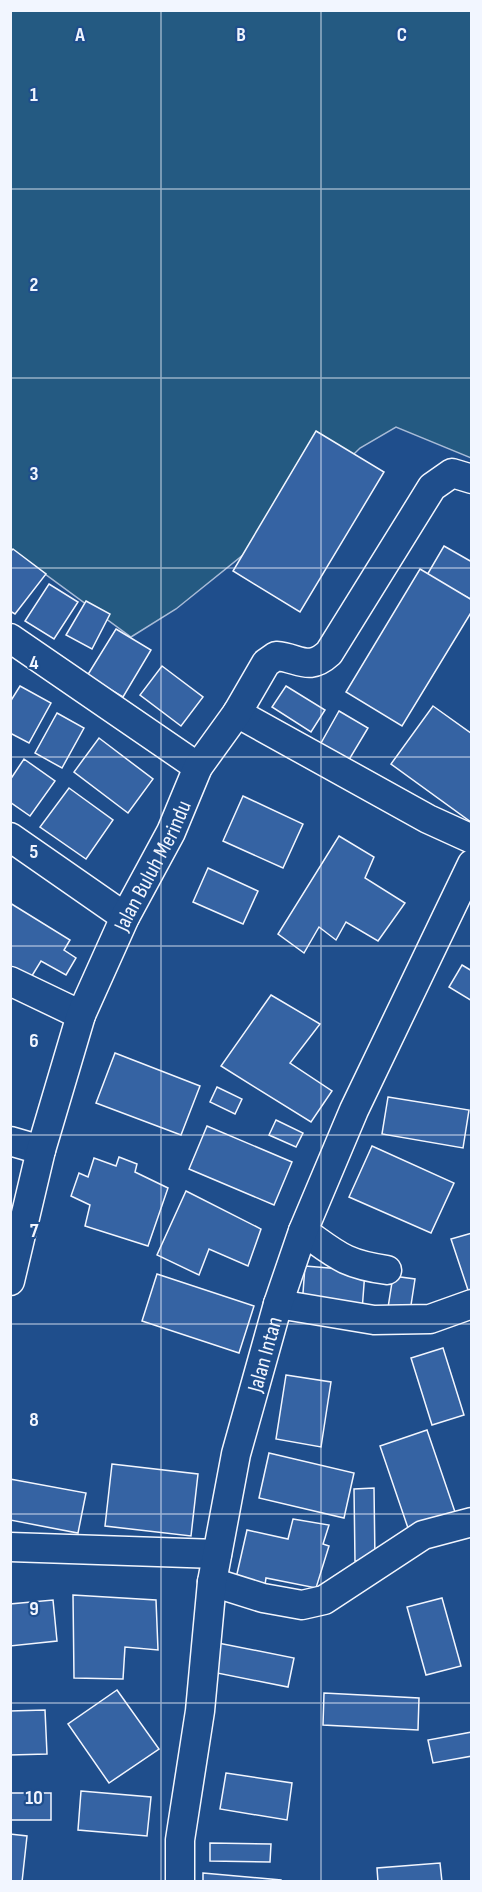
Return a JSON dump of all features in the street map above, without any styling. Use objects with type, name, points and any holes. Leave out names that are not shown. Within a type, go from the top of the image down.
[{"type":"street","name":"Jalan Buluh Merindu","points":[[10,1281],[41,1150],[81,1015],[125,917],[171,832],[198,767],[237,713],[266,663],[276,656],[310,664],[319,662],[329,653],[432,487],[452,473],[471,479]]},
{"type":"street","points":[[10,638],[198,767]]},
{"type":"street","points":[[237,713],[428,819],[471,839]]},
{"type":"street","points":[[10,837],[125,917]]},
{"type":"street","name":"Jalan Intan","points":[[180,1881],[180,1840],[200,1711],[212,1582],[236,1454],[278,1304],[303,1231],[354,1110],[462,910],[471,864]]},
{"type":"street","points":[[10,981],[81,1015]]},
{"type":"street","points":[[10,1141],[41,1150]]},
{"type":"street","points":[[303,1231],[345,1261],[356,1266],[387,1270]]},
{"type":"street","points":[[278,1304],[374,1320],[430,1319],[471,1305]]},
{"type":"street","points":[[212,1582],[263,1598],[302,1605],[324,1600],[423,1535],[471,1522]]},
{"type":"street","points":[[10,1547],[217,1554]]},
{"type":"shaded area","points":[[11,11],[471,11],[471,458],[396,427],[360,448],[289,518],[176,609],[131,637],[11,549]]},
{"type":"building","points":[[316,431],[384,472],[300,612],[233,571]]},
{"type":"building","points":[[444,546],[472,562],[472,600],[427,575]]},
{"type":"building","points":[[13,549],[46,574],[15,614],[10,611],[10,552]]},
{"type":"building","points":[[420,569],[472,600],[472,611],[402,726],[346,692]]},
{"type":"building","points":[[49,584],[78,602],[54,639],[25,621]]},
{"type":"building","points":[[86,601],[110,614],[92,649],[66,635]]},
{"type":"building","points":[[116,629],[151,650],[123,697],[87,676]]},
{"type":"building","points":[[162,666],[203,697],[181,726],[140,695]]},
{"type":"building","points":[[20,686],[51,703],[29,743],[10,733],[10,702]]},
{"type":"building","points":[[286,686],[325,710],[311,732],[272,707]]},
{"type":"building","points":[[433,706],[472,734],[471,822],[391,764]]},
{"type":"building","points":[[339,711],[368,728],[344,768],[316,752]]},
{"type":"building","points":[[57,713],[84,728],[62,768],[35,753]]},
{"type":"building","points":[[99,738],[153,779],[128,813],[74,772]]},
{"type":"building","points":[[24,759],[55,781],[30,816],[10,802],[10,780]]},
{"type":"building","points":[[69,788],[113,820],[86,859],[40,827]]},
{"type":"building","points":[[243,796],[303,824],[283,868],[223,841]]},
{"type":"building","points":[[339,836],[374,857],[365,878],[405,903],[378,941],[346,922],[336,940],[319,927],[304,953],[278,934]]},
{"type":"building","points":[[208,868],[258,891],[243,924],[193,902]]},
{"type":"building","points":[[10,903],[70,940],[64,950],[76,958],[66,975],[41,961],[30,979],[10,968]]},
{"type":"building","points":[[462,965],[472,971],[472,1001],[449,987]]},
{"type":"building","points":[[271,995],[320,1024],[290,1063],[332,1091],[311,1122],[221,1066]]},
{"type":"building","points":[[115,1053],[200,1086],[181,1135],[96,1103]]},
{"type":"building","points":[[217,1087],[242,1099],[235,1114],[210,1102]]},
{"type":"building","points":[[388,1097],[469,1110],[463,1148],[382,1134]]},
{"type":"building","points":[[276,1120],[303,1133],[296,1147],[269,1135]]},
{"type":"building","points":[[207,1126],[292,1162],[274,1205],[189,1169]]},
{"type":"building","points":[[372,1146],[454,1183],[431,1233],[349,1197]]},
{"type":"building","points":[[119,1157],[137,1164],[135,1172],[168,1188],[148,1246],[85,1226],[90,1205],[71,1196],[79,1173],[88,1177],[94,1158],[116,1166]]},
{"type":"building","points":[[186,1191],[261,1229],[248,1266],[209,1249],[199,1275],[157,1255]]},
{"type":"building","points":[[472,1233],[472,1299],[471,1299],[451,1239]]},
{"type":"building","points":[[305,1266],[365,1271],[362,1311],[302,1306]]},
{"type":"building","points":[[157,1274],[254,1306],[239,1353],[142,1321]]},
{"type":"building","points":[[393,1276],[415,1279],[409,1318],[387,1314]]},
{"type":"building","points":[[443,1348],[464,1415],[432,1425],[411,1358]]},
{"type":"building","points":[[286,1375],[331,1382],[321,1447],[276,1439]]},
{"type":"building","points":[[427,1430],[455,1512],[408,1528],[380,1446]]},
{"type":"building","points":[[269,1453],[354,1473],[344,1518],[259,1498]]},
{"type":"building","points":[[112,1464],[198,1474],[191,1536],[105,1526]]},
{"type":"building","points":[[10,1479],[86,1493],[78,1533],[10,1520]]},
{"type":"building","points":[[374,1488],[375,1561],[355,1561],[354,1489]]},
{"type":"building","points":[[293,1519],[329,1525],[323,1544],[329,1546],[316,1588],[266,1578],[264,1592],[234,1587],[247,1530],[288,1539]]},
{"type":"building","points":[[73,1595],[156,1600],[158,1650],[125,1647],[123,1679],[74,1678]]},
{"type":"building","points":[[442,1598],[461,1666],[426,1675],[407,1607]]},
{"type":"building","points":[[53,1600],[57,1641],[10,1646],[10,1604]]},
{"type":"building","points":[[213,1642],[294,1658],[288,1687],[207,1671]]},
{"type":"building","points":[[117,1690],[159,1749],[109,1783],[68,1724]]},
{"type":"building","points":[[324,1693],[419,1698],[418,1730],[323,1725]]},
{"type":"building","points":[[45,1710],[47,1754],[10,1755],[10,1711]]},
{"type":"building","points":[[472,1732],[472,1756],[433,1763],[428,1740]]},
{"type":"building","points":[[226,1773],[292,1783],[287,1820],[220,1809]]},
{"type":"building","points":[[81,1791],[151,1797],[147,1836],[78,1830]]},
{"type":"building","points":[[10,1793],[51,1793],[51,1820],[10,1820]]},
{"type":"building","points":[[10,1834],[27,1836],[22,1882],[10,1882]]},
{"type":"building","points":[[210,1843],[271,1844],[270,1862],[210,1861]]},
{"type":"building","points":[[440,1863],[442,1882],[378,1882],[377,1868]]},
{"type":"building","points":[[203,1873],[281,1880],[281,1882],[203,1882]]}]
